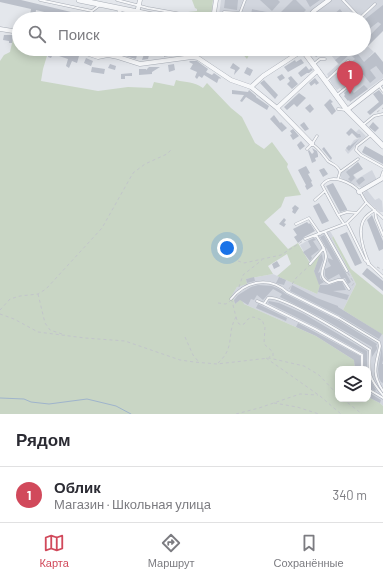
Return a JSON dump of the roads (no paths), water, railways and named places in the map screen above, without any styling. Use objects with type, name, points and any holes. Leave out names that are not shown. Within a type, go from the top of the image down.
[{"type":"street","points":[[79,0],[133,12]]},
{"type":"street","points":[[214,12],[216,0]]},
{"type":"street","points":[[313,12],[329,0]]},
{"type":"street","points":[[137,12],[140,2]]},
{"type":"street","points":[[0,29],[12,31]]},
{"type":"street","points":[[113,56],[140,64],[192,57],[198,58],[231,80],[251,87],[276,108],[312,144]]},
{"type":"street","points":[[251,87],[262,76],[292,56]]},
{"type":"street","points":[[308,56],[347,110],[383,146]]},
{"type":"street","points":[[276,108],[318,70]]},
{"type":"street","points":[[347,110],[383,82]]},
{"type":"street","points":[[359,192],[382,179]]},
{"type":"lane","points":[[40,0],[92,11],[101,5]]},
{"type":"lane","points":[[117,0],[140,2],[148,8],[170,12]]},
{"type":"lane","points":[[240,12],[245,0]]},
{"type":"lane","points":[[343,0],[354,12]]},
{"type":"lane","points":[[120,9],[122,1]]},
{"type":"lane","points":[[366,12],[375,4]]},
{"type":"lane","points":[[314,64],[320,59],[325,59]]},
{"type":"lane","points":[[326,81],[348,61]]},
{"type":"lane","points":[[336,95],[358,78]]},
{"type":"lane","points":[[379,85],[383,91]]},
{"type":"lane","points":[[338,109],[347,110]]},
{"type":"lane","points":[[362,126],[374,116],[383,114]]},
{"type":"lane","points":[[371,135],[357,146],[356,150],[361,156],[383,167]]},
{"type":"lane","points":[[307,149],[317,136]]},
{"type":"lane","points":[[312,144],[329,162],[337,166],[340,172]]},
{"type":"lane","points":[[338,179],[340,172],[358,160]]},
{"type":"lane","points":[[382,179],[383,172]]},
{"type":"lane","points":[[344,224],[322,185],[333,178],[343,181],[359,192],[366,203],[383,218]]},
{"type":"lane","points":[[314,200],[325,191]]},
{"type":"lane","points":[[305,240],[348,223],[366,203]]},
{"type":"lane","points":[[375,210],[376,218],[383,235]]},
{"type":"lane","points":[[368,264],[370,263],[362,242],[362,223],[365,217],[375,210]]},
{"type":"lane","points":[[338,215],[347,212],[358,213]]},
{"type":"lane","points":[[376,218],[383,214]]},
{"type":"lane","points":[[296,224],[309,218],[320,234]]},
{"type":"lane","points":[[348,223],[365,260],[383,277]]},
{"type":"lane","points":[[325,232],[347,271]]},
{"type":"lane","points":[[316,235],[324,248],[326,256],[321,273],[325,281],[329,283],[343,280],[349,289]]},
{"type":"lane","points":[[310,264],[324,248]]},
{"type":"lane","points":[[231,299],[237,292],[246,286],[262,282],[271,282],[281,286],[287,292],[339,318],[380,342],[375,372],[379,384],[383,390]]},
{"type":"lane","points":[[264,304],[268,298],[279,300],[327,324],[370,350],[370,379],[383,394]]},
{"type":"lane","points":[[257,301],[315,329],[362,355],[362,366]]},
{"type":"lane","points":[[371,391],[383,398]]},
{"type":"waterway","points":[[0,398],[24,399],[31,402],[49,404],[87,399],[116,406],[131,414]]},
{"type":"place","name":"Облик","points":[[350,94]]}]
